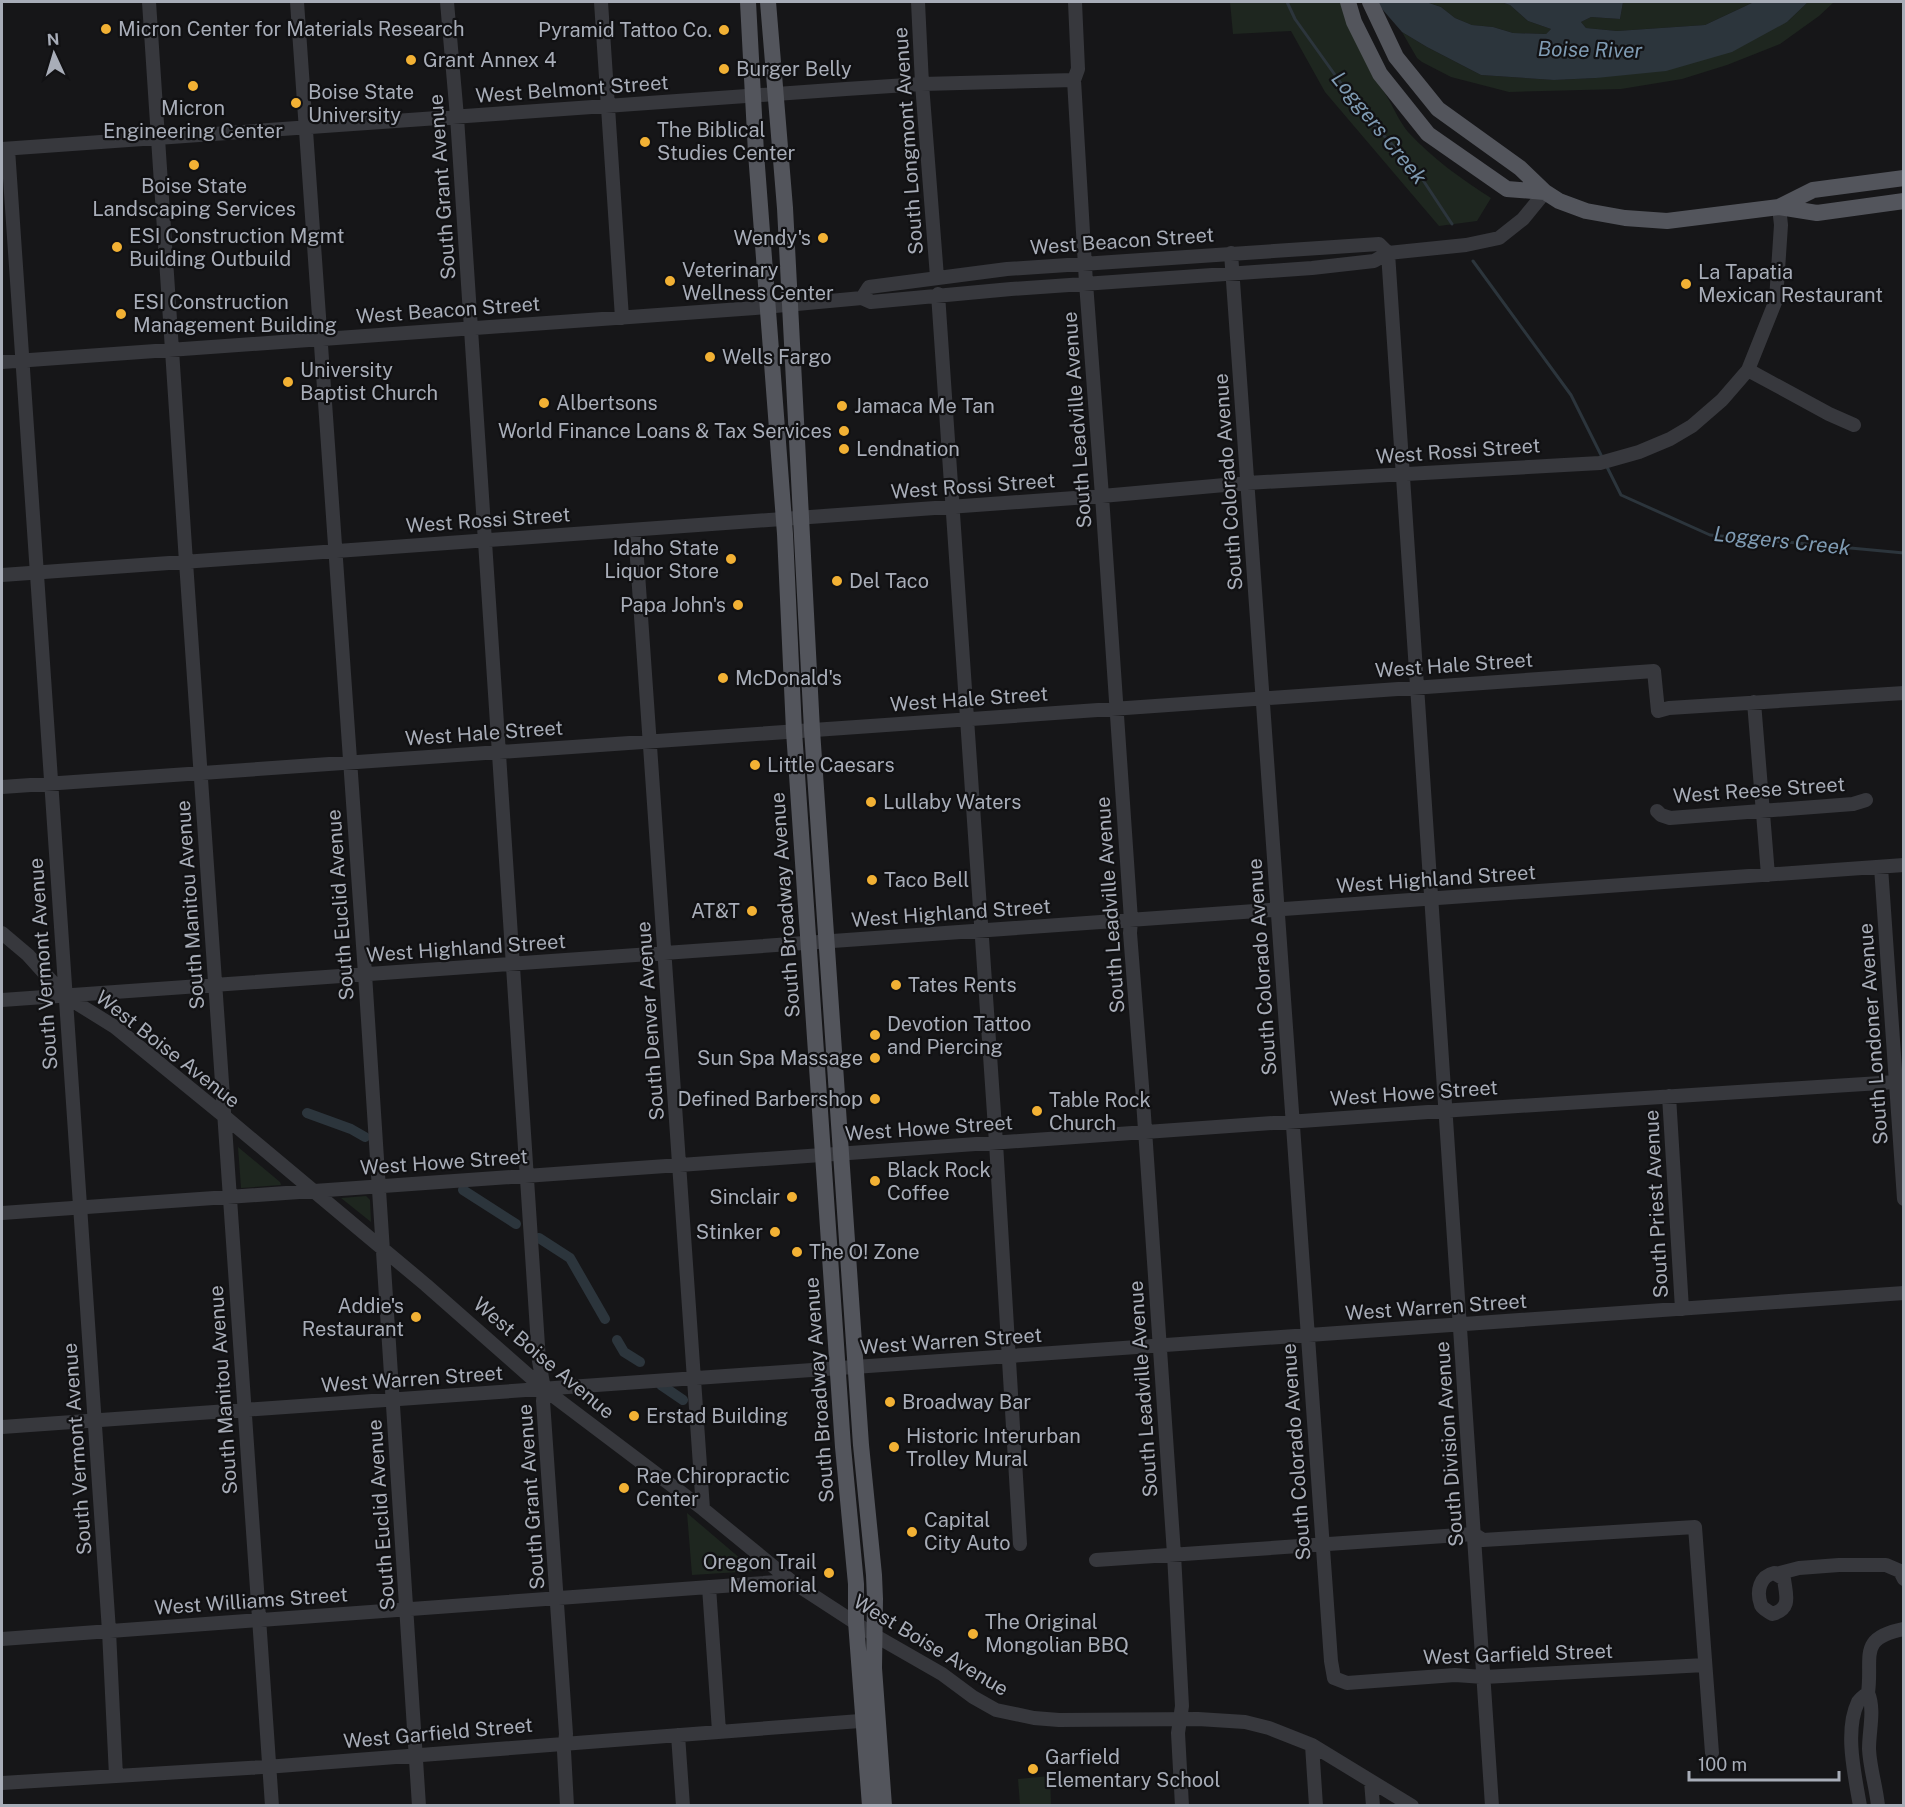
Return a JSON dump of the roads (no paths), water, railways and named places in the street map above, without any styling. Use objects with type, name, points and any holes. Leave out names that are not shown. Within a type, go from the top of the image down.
[{"type":"main road","name":"South Broadway Avenue","points":[[748,2],[756,153],[783,519],[794,731],[822,1155],[843,1447],[856,1584],[856,1622],[884,1806]]},
{"type":"main road","name":"South Broadway Avenue","points":[[768,2],[791,305],[812,730],[856,1367],[874,1575],[870,1806]]},
{"type":"main road","points":[[1348,2],[1354,22],[1380,74],[1428,134],[1507,189],[1545,192]]},
{"type":"main road","points":[[1370,2],[1396,57],[1438,109],[1520,168],[1545,192],[1559,201],[1586,211],[1625,218],[1667,221],[1779,207],[1817,213],[1904,201]]},
{"type":"main road","points":[[1779,207],[1813,190],[1904,178]]},
{"type":"street","name":"South Manitou Avenue","points":[[149,2],[272,1806]]},
{"type":"street","name":"South Euclid Avenue","points":[[297,2],[304,128],[365,974],[419,1806]]},
{"type":"street","name":"South Grant Avenue","points":[[447,2],[457,117],[539,1362],[544,1389],[566,1734],[567,1806]]},
{"type":"street","points":[[601,2],[622,318]]},
{"type":"street","name":"South Longmont Avenue","points":[[918,2],[937,277]]},
{"type":"street","name":"South Leadville Avenue","points":[[1074,2],[1078,69],[1074,80],[1086,284],[1174,1554],[1182,1706],[1178,1733],[1182,1806]]},
{"type":"street","name":"West Belmont Street","points":[[5,149],[922,84],[1074,80]]},
{"type":"street","name":"South Vermont Avenue","points":[[5,149],[22,361],[109,1631],[116,1776]]},
{"type":"street","name":"West Beacon Street","points":[[2,362],[622,318],[862,298],[871,302],[938,294],[1374,261],[1388,253],[1466,245],[1499,238],[1523,219],[1545,192]]},
{"type":"street","name":"West Rossi Street","points":[[2,574],[953,507],[1247,483],[1600,463],[1639,452],[1670,439],[1692,426],[1722,400],[1748,370],[1776,300],[1781,225],[1779,207]]},
{"type":"street","name":"West Beacon Street","points":[[862,298],[869,287],[1007,269],[1378,244],[1388,253]]},
{"type":"street","name":"South Colorado Avenue","points":[[1231,253],[1330,1660],[1334,1678]]},
{"type":"street","name":"South Division Avenue","points":[[1388,253],[1401,475],[1492,1806]]},
{"type":"street","points":[[938,294],[996,1143],[1020,1544]]},
{"type":"street","points":[[1748,370],[1828,414],[1854,425]]},
{"type":"street","name":"South Denver Avenue","points":[[635,530],[703,1509]]},
{"type":"street","name":"West Hale Street","points":[[2,787],[1654,671],[1658,711],[1669,708],[1904,693]]},
{"type":"street","points":[[1754,702],[1768,875]]},
{"type":"street","name":"West Reese Street","points":[[1657,811],[1670,818],[1853,804],[1866,800]]},
{"type":"street","name":"West Highland Street","points":[[2,1000],[1904,865]]},
{"type":"street","name":"South Londoner Avenue","points":[[1881,867],[1904,1199]]},
{"type":"street","name":"West Boise Avenue","points":[[2,933],[28,955],[65,996],[115,1027],[224,1116],[426,1285],[544,1389],[703,1509],[791,1581],[874,1635],[919,1660],[973,1697],[996,1710],[1034,1718],[1245,1722],[1269,1728],[1312,1745],[1412,1806]]},
{"type":"street","name":"West Howe Street","points":[[2,1214],[1446,1110],[1896,1082]]},
{"type":"street","name":"South Priest Avenue","points":[[1669,1096],[1682,1309]]},
{"type":"street","name":"West Warren Street","points":[[2,1427],[1904,1293]]},
{"type":"street","points":[[1096,1560],[1474,1534],[1483,1540],[1695,1527],[1712,1753]]},
{"type":"street","points":[[1776,1574],[1799,1568],[1886,1565],[1900,1571],[1904,1579]]},
{"type":"street","name":"West Williams Street","points":[[2,1639],[791,1581]]},
{"type":"street","points":[[709,1587],[718,1731]]},
{"type":"street","points":[[1878,1806],[1872,1776],[1869,1741],[1872,1703],[1868,1693],[1869,1656],[1875,1640],[1890,1632],[1904,1629]]},
{"type":"street","name":"West Garfield Street","points":[[1334,1678],[1347,1683],[1455,1675],[1484,1677],[1705,1665]]},
{"type":"street","points":[[1860,1806],[1852,1751],[1852,1724],[1858,1701],[1868,1693]]},
{"type":"street","name":"West Garfield Street","points":[[2,1783],[269,1767],[870,1720]]},
{"type":"street","points":[[678,1735],[683,1806]]},
{"type":"street","points":[[1312,1745],[1316,1806]]},
{"type":"street","points":[[1371,1781],[1373,1806]]},
{"type":"water","name":"Boise River","points":[[1376,2],[1426,2],[1441,7],[1455,18],[1472,25],[1493,27],[1513,33],[1546,34],[1551,29],[1528,21],[1510,5],[1501,2],[1623,2],[1620,19],[1591,17],[1581,22],[1586,28],[1617,31],[1705,25],[1754,2],[1808,2],[1787,22],[1732,52],[1666,71],[1554,80],[1481,75],[1402,32]]},
{"type":"waterway","name":"Loggers Creek","points":[[1287,2],[1295,19],[1363,114],[1415,168],[1452,224]]},
{"type":"waterway","name":"Loggers Creek","points":[[1473,261],[1571,395],[1602,457]]},
{"type":"waterway","name":"Loggers Creek","points":[[1606,465],[1621,495],[1710,535],[1904,553]]},
{"type":"waterway","points":[[307,1113],[351,1129],[365,1137]]},
{"type":"waterway","points":[[463,1190],[516,1224]]},
{"type":"waterway","points":[[539,1238],[570,1258],[605,1319]]},
{"type":"waterway","points":[[617,1340],[624,1352],[640,1362]]},
{"type":"waterway","points":[[661,1385],[683,1400]]},
{"type":"place","name":"Micron Center for Materials Research","points":[[106,29]]},
{"type":"place","name":"Pyramid Tattoo Co.","points":[[724,30]]},
{"type":"place","name":"Grant Annex 4","points":[[411,60]]},
{"type":"place","name":"Burger Belly","points":[[724,69]]},
{"type":"place","name":"Micron Engineering Center","points":[[193,86]]},
{"type":"place","name":"Boise State University","points":[[296,103]]},
{"type":"place","name":"The Biblical Studies Center","points":[[645,142]]},
{"type":"place","name":"Boise State Landscaping Services","points":[[194,165]]},
{"type":"place","name":"Wendy's","points":[[823,238]]},
{"type":"place","name":"ESI Construction Mgmt Building Outbuild","points":[[117,247]]},
{"type":"place","name":"Veterinary Wellness Center","points":[[670,281]]},
{"type":"place","name":"La Tapatia Mexican Restaurant","points":[[1686,284]]},
{"type":"place","name":"ESI Construction Management Building","points":[[121,314]]},
{"type":"place","name":"Wells Fargo","points":[[710,357]]},
{"type":"place","name":"University Baptist Church","points":[[288,382]]},
{"type":"place","name":"Albertsons","points":[[544,403]]},
{"type":"place","name":"Jamaca Me Tan","points":[[842,406]]},
{"type":"place","name":"World Finance Loans & Tax Services","points":[[844,431]]},
{"type":"place","name":"Lendnation","points":[[844,449]]},
{"type":"place","name":"Idaho State Liquor Store","points":[[731,559]]},
{"type":"place","name":"Del Taco","points":[[837,581]]},
{"type":"place","name":"Papa John's","points":[[738,605]]},
{"type":"place","name":"McDonald's","points":[[723,678]]},
{"type":"place","name":"Little Caesars","points":[[755,765]]},
{"type":"place","name":"Lullaby Waters","points":[[871,802]]},
{"type":"place","name":"Taco Bell","points":[[872,880]]},
{"type":"place","name":"AT&T","points":[[752,911]]},
{"type":"place","name":"Tates Rents","points":[[896,985]]},
{"type":"place","name":"Devotion Tattoo and Piercing","points":[[875,1035]]},
{"type":"place","name":"Sun Spa Massage","points":[[875,1058]]},
{"type":"place","name":"Defined Barbershop","points":[[875,1099]]},
{"type":"place","name":"Table Rock Church","points":[[1037,1111]]},
{"type":"place","name":"Black Rock Coffee","points":[[875,1181]]},
{"type":"place","name":"Sinclair","points":[[792,1197]]},
{"type":"place","name":"Stinker","points":[[775,1232]]},
{"type":"place","name":"The O! Zone","points":[[797,1252]]},
{"type":"place","name":"Addie's Restaurant","points":[[416,1317]]},
{"type":"place","name":"Broadway Bar","points":[[890,1402]]},
{"type":"place","name":"Erstad Building","points":[[634,1416]]},
{"type":"place","name":"Historic Interurban Trolley Mural","points":[[894,1447]]},
{"type":"place","name":"Rae Chiropractic Center","points":[[624,1488]]},
{"type":"place","name":"Capital City Auto","points":[[912,1532]]},
{"type":"place","name":"Oregon Trail Memorial","points":[[829,1573]]},
{"type":"place","name":"The Original Mongolian BBQ","points":[[973,1634]]},
{"type":"place","name":"Garfield Elementary School","points":[[1033,1769]]}]
